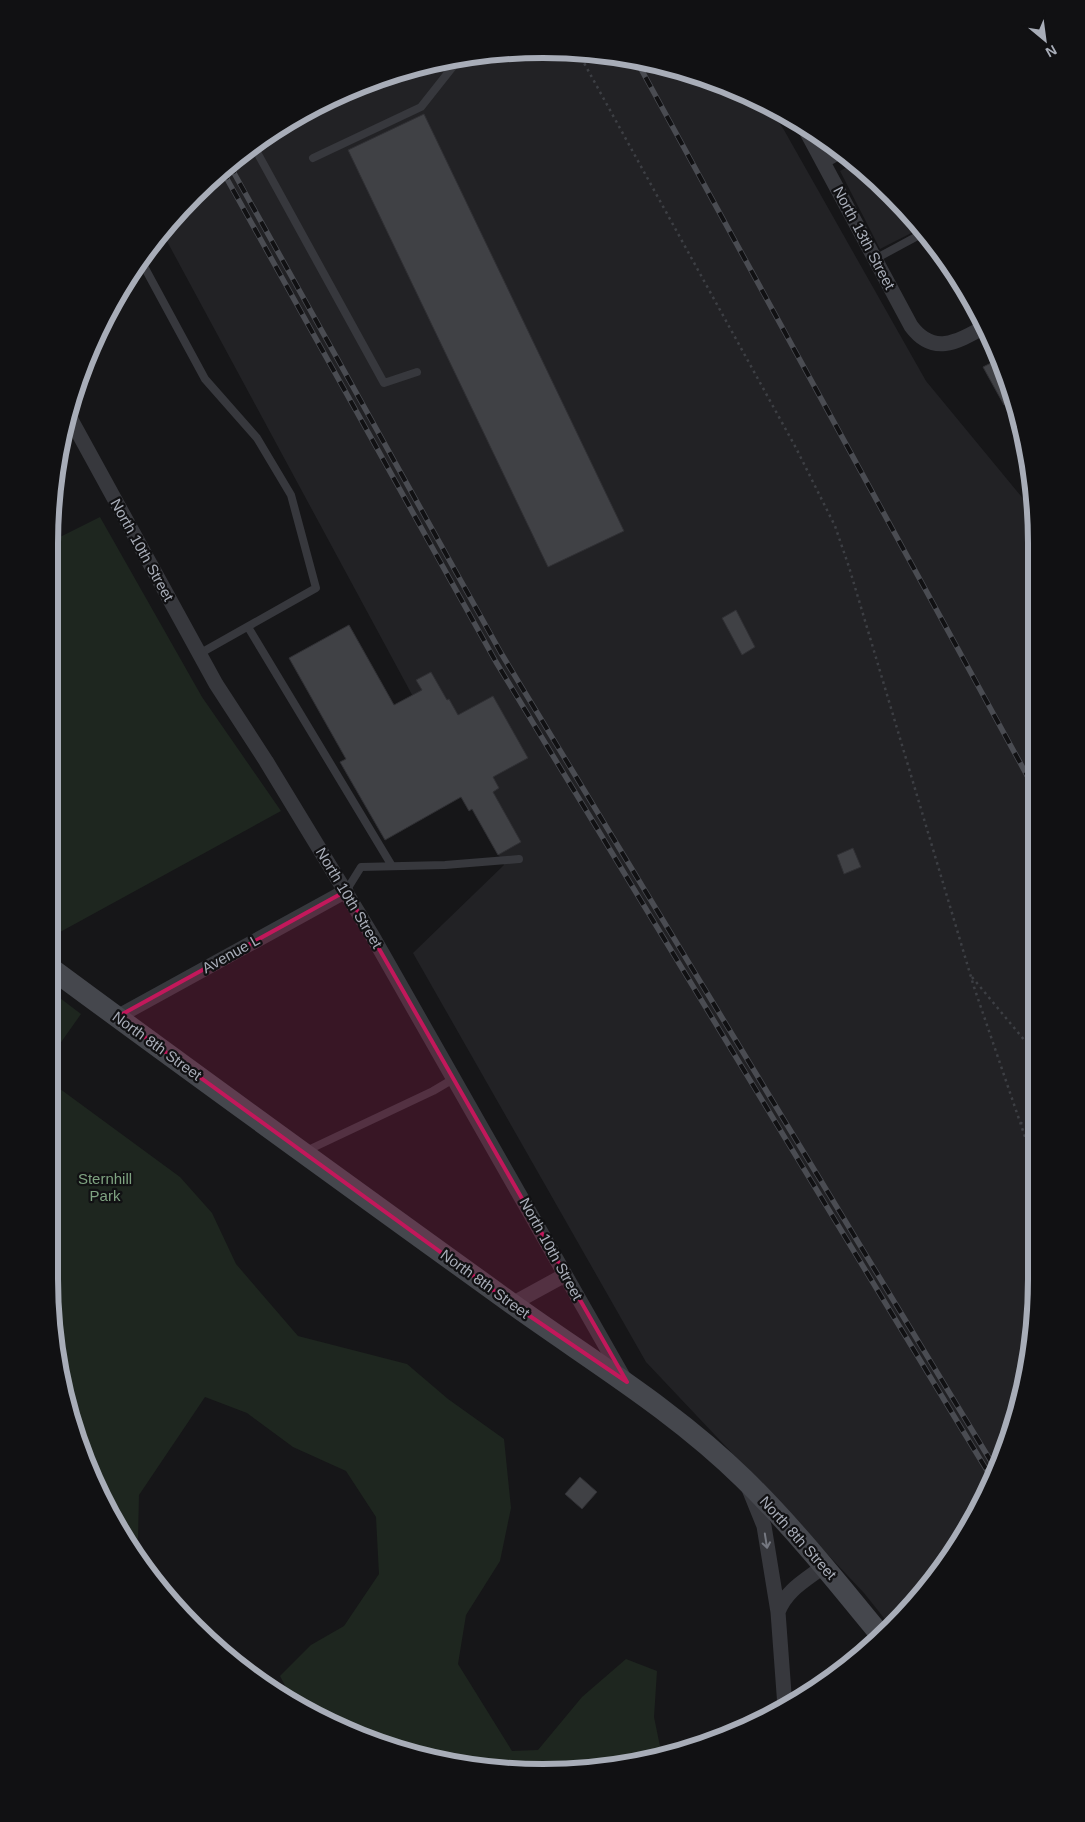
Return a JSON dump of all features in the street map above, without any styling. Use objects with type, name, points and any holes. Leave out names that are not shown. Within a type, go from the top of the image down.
[{"type":"street","name":"North 13th Street","points":[[810,138],[918,336],[933,343],[943,344],[956,341],[978,330]]},
{"type":"street","points":[[823,161],[834,155]]},
{"type":"street","name":"North 10th Street","points":[[70,434],[216,684],[346,891],[455,1078],[627,1382]]},
{"type":"street","name":"Avenue L","points":[[117,1017],[346,891]]},
{"type":"street","name":"North 8th Street","points":[[58,973],[512,1304],[627,1382],[705,1444],[744,1479],[802,1540],[876,1630]]},
{"type":"street","points":[[512,1304],[565,1275]]},
{"type":"street","points":[[744,1479],[756,1503],[764,1526],[778,1612],[785,1700]]},
{"type":"street","points":[[778,1612],[782,1601],[790,1591],[824,1566]]},
{"type":"lane","points":[[313,158],[421,107],[453,66]]},
{"type":"lane","points":[[256,151],[384,383],[417,372]]},
{"type":"lane","points":[[875,259],[918,236]]},
{"type":"lane","points":[[144,266],[205,379],[257,438],[291,495],[316,588],[200,654]]},
{"type":"lane","points":[[248,627],[392,866]]},
{"type":"lane","points":[[346,891],[361,867],[445,865],[519,859]]},
{"type":"lane","points":[[303,1152],[433,1091],[455,1078]]},
{"type":"path","points":[[582,60],[796,448],[835,526],[849,567],[971,976],[1028,1146]]},
{"type":"path","points":[[971,976],[1028,1045]]},
{"type":"path","points":[[1020,1123],[1028,1124]]},
{"type":"highlighted area","points":[[346,891],[627,1382],[512,1304],[117,1017]]},
{"type":"shaded area","points":[[542,58],[606,62],[668,74],[698,83],[728,94],[776,117],[926,381],[1025,501],[1028,542],[1028,1280],[1023,1343],[1011,1405],[1002,1435],[991,1465],[977,1494],[963,1522],[946,1549],[907,1599],[886,1621],[864,1593],[646,1362],[413,953],[504,865],[165,238],[200,200],[247,158],[300,122],[357,94],[417,74],[479,62]]},
{"type":"shaded area","points":[[848,167],[885,200],[914,232],[880,249],[840,171]]},
{"type":"green space","points":[[100,517],[202,697],[281,811],[58,933],[58,542],[58,538]]},
{"type":"green space","points":[[58,997],[81,1014],[58,1047]]},
{"type":"green space","name":"Sternhill Park","points":[[58,1087],[180,1177],[212,1213],[236,1264],[298,1336],[407,1364],[448,1399],[504,1439],[511,1508],[500,1561],[466,1615],[458,1664],[512,1751],[538,1750],[582,1697],[626,1659],[657,1671],[654,1717],[661,1750],[606,1760],[574,1763],[542,1764],[479,1760],[417,1748],[387,1739],[357,1728],[289,1693],[280,1676],[311,1645],[344,1626],[379,1574],[376,1517],[346,1471],[293,1447],[247,1413],[205,1397],[139,1495],[138,1538],[136,1544],[122,1522],[94,1465],[74,1405],[67,1374],[62,1343],[58,1280]]},
{"type":"building","points":[[424,114],[624,531],[548,567],[348,150]]},
{"type":"building","points":[[993,362],[1007,403],[1004,405],[983,367]]},
{"type":"building","points":[[736,610],[755,647],[742,655],[722,618]]},
{"type":"building","points":[[349,625],[394,705],[422,690],[416,680],[431,672],[458,715],[493,696],[528,758],[493,777],[499,788],[493,792],[521,842],[498,855],[472,809],[469,811],[461,797],[385,840],[340,762],[346,759],[289,658]]},
{"type":"building","points":[[853,848],[861,867],[844,874],[837,855]]},
{"type":"building","points":[[580,1477],[597,1492],[582,1509],[565,1494]]},
{"type":"railway","points":[[640,68],[1028,777]]},
{"type":"railway","points":[[232,170],[501,653],[992,1463]]},
{"type":"railway","points":[[225,176],[496,662],[988,1472]]}]
